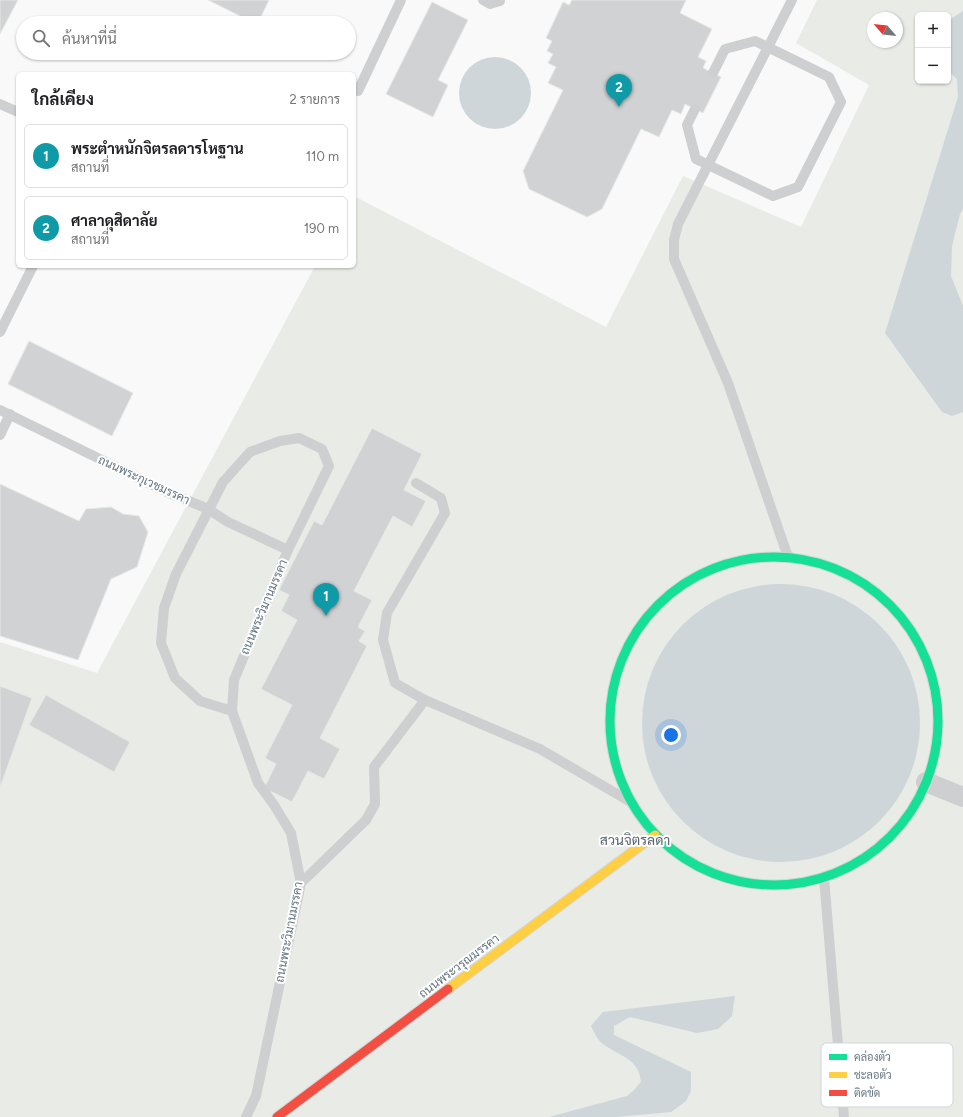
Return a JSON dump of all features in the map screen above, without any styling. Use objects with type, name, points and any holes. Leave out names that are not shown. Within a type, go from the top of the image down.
[{"type":"street","points":[[779,556],[788,557],[807,560],[835,568],[860,580],[884,598],[903,619],[919,642],[932,676],[936,697],[938,726],[934,755],[926,782],[913,808],[896,831],[874,851],[850,867],[824,878],[796,884],[767,886],[738,882],[711,874],[686,861],[655,835],[643,822],[630,800],[618,774],[611,746],[609,718],[613,689],[621,661],[634,635],[656,607],[672,592],[696,576],[722,565],[750,558],[779,556]]},
{"type":"street","points":[[926,782],[963,797]]},
{"type":"street","name":"ถนนพระวรุณมรรคา","points":[[277,1117],[655,835]]},
{"type":"lane","points":[[358,92],[401,0]]},
{"type":"lane","points":[[483,0],[490,4],[500,0]]},
{"type":"lane","points":[[788,557],[728,383],[674,259],[674,240],[678,224],[792,0]]},
{"type":"lane","points":[[695,109],[687,125],[696,159],[773,196],[798,187],[841,102],[829,77],[756,41],[725,49],[713,73]]},
{"type":"lane","points":[[0,104],[16,111]]},
{"type":"lane","points":[[0,332],[32,268]]},
{"type":"lane","name":"ถนนพระกุเวชมรรคา","points":[[0,410],[169,493],[208,509],[228,522],[288,550]]},
{"type":"lane","points":[[0,435],[10,414]]},
{"type":"lane","name":"ถนนพระวิมานมรรคา","points":[[208,509],[223,482],[250,452],[280,441],[299,438],[322,449],[329,466],[288,550],[234,680],[232,711],[258,783],[274,805],[291,833],[301,883],[256,1096],[246,1117]]},
{"type":"lane","points":[[416,483],[441,498],[445,513],[388,613],[383,640],[396,683],[425,700],[540,749],[630,800]]},
{"type":"lane","points":[[208,509],[176,574],[164,608],[161,643],[175,678],[200,701],[232,711]]},
{"type":"lane","points":[[301,883],[366,820],[374,804],[374,767],[425,700]]},
{"type":"lane","points":[[824,878],[838,1043]]},
{"type":"lane","points":[[843,1107],[844,1117]]},
{"type":"shaded area","points":[[817,0],[963,0],[963,1117],[0,1117],[0,642],[97,673],[314,268],[356,268],[356,197],[606,327],[683,176],[801,227],[869,85],[796,43]]},
{"type":"shaded area","points":[[963,11],[963,209],[960,214],[952,246],[951,276],[963,306],[963,412],[952,416],[942,412],[885,333],[958,97],[957,79],[951,74],[951,19]]},
{"type":"shaded area","points":[[488,57],[502,57],[521,67],[531,86],[531,100],[521,119],[502,129],[488,129],[469,119],[459,100],[459,86],[469,67]]},
{"type":"shaded area","points":[[781,584],[808,587],[834,595],[858,608],[879,625],[896,646],[909,670],[917,696],[920,723],[917,750],[909,776],[896,800],[879,821],[858,838],[834,851],[808,859],[781,862],[754,859],[728,851],[704,838],[683,821],[666,800],[653,776],[645,750],[642,723],[645,696],[653,670],[666,646],[683,625],[704,608],[728,595],[754,587]]},
{"type":"shaded area","points":[[735,996],[732,1016],[718,1029],[697,1033],[630,1017],[614,1026],[614,1035],[691,1072],[691,1091],[686,1101],[671,1112],[616,1117],[549,1117],[627,1096],[641,1082],[639,1074],[632,1063],[627,1058],[601,1043],[595,1034],[591,1026],[603,1012]]},
{"type":"building","points":[[0,0],[18,0],[0,34]]},
{"type":"building","points":[[208,0],[269,0],[261,16],[240,16]]},
{"type":"building","points":[[572,0],[686,0],[680,13],[712,29],[698,57],[706,61],[703,68],[721,77],[703,113],[685,104],[681,114],[672,110],[659,137],[641,129],[602,209],[587,217],[529,189],[523,171],[563,90],[548,83],[556,67],[548,63],[553,54],[547,51],[552,41],[546,38],[563,2],[569,5]]},
{"type":"building","points":[[432,2],[468,20],[438,80],[448,85],[433,117],[386,94]]},
{"type":"building","points":[[29,341],[133,393],[112,436],[8,384]]},
{"type":"building","points":[[372,428],[422,454],[404,490],[426,501],[412,527],[393,516],[354,591],[372,600],[358,627],[365,631],[359,641],[367,646],[320,738],[340,749],[324,779],[308,771],[292,802],[264,788],[276,764],[265,758],[292,705],[261,689],[297,620],[281,611],[289,595],[279,590],[314,521],[322,525]]},
{"type":"building","points":[[0,484],[79,521],[86,509],[111,507],[123,514],[139,516],[148,532],[137,567],[111,579],[78,660],[0,636]]},
{"type":"building","points":[[0,686],[32,698],[1,785],[0,785]]},
{"type":"building","points":[[46,695],[130,742],[114,772],[29,725]]},
{"type":"traffic: fast","points":[[774,557],[806,560],[837,569],[865,584],[890,605],[911,630],[926,658],[935,689],[938,721],[935,753],[926,784],[911,812],[890,837],[865,858],[837,873],[806,882],[774,885],[742,882],[711,873],[683,858],[658,837],[637,812],[622,784],[613,753],[610,721],[613,689],[622,658],[637,630],[658,605],[683,584],[711,569],[742,560],[774,557]]},
{"type":"traffic: slow","points":[[448,989],[655,835]]},
{"type":"traffic: jam","points":[[277,1117],[448,989]]},
{"type":"place","name":"ศาลาดุสิดาลัย","points":[[619,107]]},
{"type":"place","name":"พระตำหนักจิตรลดารโหฐาน","points":[[326,616]]},
{"type":"district","name":"สวนจิตรลดา","points":[[635,840]]}]
